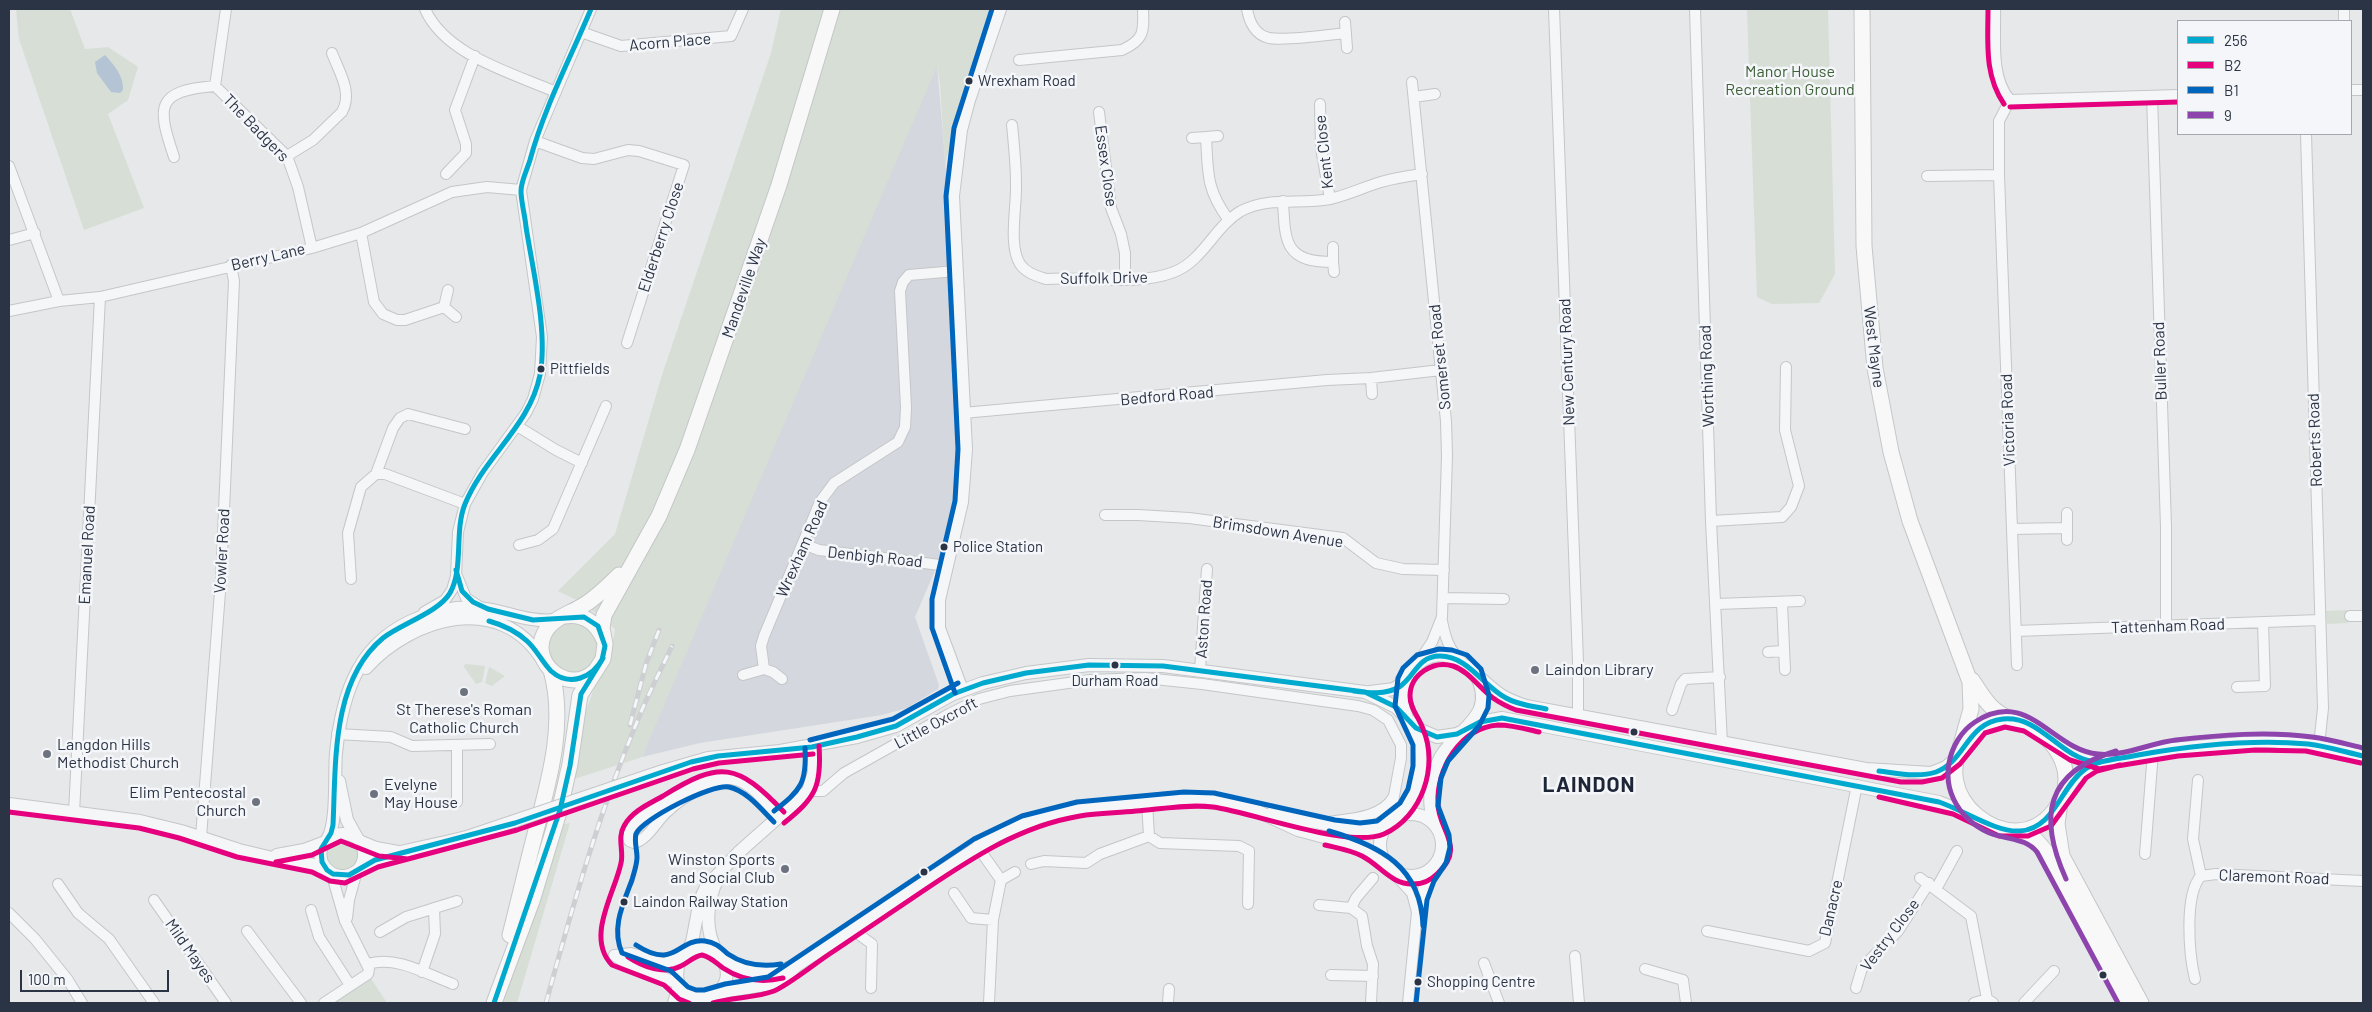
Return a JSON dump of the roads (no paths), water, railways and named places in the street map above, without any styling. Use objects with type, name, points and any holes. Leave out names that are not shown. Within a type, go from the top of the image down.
[{"type":"main road","name":"Mandeville Way","points":[[494,1001],[534,894],[559,812],[569,770],[580,695],[605,651],[602,623],[605,611],[667,499],[687,450],[780,185],[832,9]]},
{"type":"main road","name":"West Mayne","points":[[1862,9],[1864,246],[1875,368],[1891,452],[1910,521],[1924,562],[1968,672],[1990,706],[2000,714],[2012,719]]},
{"type":"main road","name":"Mandeville Way","points":[[494,1001],[543,803],[553,752],[558,705],[548,666],[540,650],[544,632],[560,618],[600,593],[634,559]]},
{"type":"main road","points":[[560,618],[570,615],[585,618],[596,626],[604,638]]},
{"type":"main road","points":[[548,666],[562,678],[573,680],[586,678],[595,671]]},
{"type":"main road","name":"West Mayne","points":[[1958,755],[1971,709],[1972,694],[1968,672]]},
{"type":"main road","points":[[2126,1003],[2048,854],[2035,839],[1992,826],[1980,818],[1964,802],[1958,791],[1955,774],[1958,755],[1964,743],[1979,728],[1994,721],[2012,719],[2032,726],[2049,739],[2057,749],[2066,776],[2057,824],[2062,856],[2141,1003]]},
{"type":"main road","points":[[2008,830],[2035,826],[2046,820],[2062,799]]},
{"type":"street","name":"The Badgers","points":[[226,9],[215,86],[287,156],[298,187],[312,248]]},
{"type":"street","points":[[425,9],[437,30],[455,46],[556,92]]},
{"type":"street","points":[[324,1003],[368,974],[368,964],[350,931],[329,871],[321,855],[333,825],[337,734],[345,699],[354,676],[367,655],[383,638],[447,598],[454,586],[458,532],[465,504],[483,472],[517,426],[533,399],[540,374],[542,353],[539,312],[521,190],[535,142],[591,9]]},
{"type":"street","name":"Acorn Place","points":[[582,32],[621,46],[731,36],[743,9]]},
{"type":"street","points":[[962,690],[939,628],[939,600],[958,526],[966,449],[953,196],[957,152],[969,100],[1000,9]]},
{"type":"street","points":[[1019,60],[1122,50],[1136,44],[1142,35],[1143,9]]},
{"type":"street","points":[[1247,9],[1249,20],[1255,30],[1268,38],[1346,33]]},
{"type":"street","name":"New Century Road","points":[[1554,9],[1578,662],[1578,716]]},
{"type":"street","name":"Worthing Road","points":[[1695,9],[1712,521],[1722,743]]},
{"type":"street","points":[[1995,9],[1997,77],[2002,92],[2010,100],[2177,95]]},
{"type":"street","points":[[1346,22],[1347,48]]},
{"type":"street","points":[[287,156],[313,140],[345,106],[347,90],[332,53]]},
{"type":"street","points":[[446,174],[466,153],[466,144],[455,110],[476,56]]},
{"type":"street","name":"Somerset Road","points":[[1412,82],[1441,370],[1447,456],[1442,617],[1446,640],[1451,650],[1462,662]]},
{"type":"street","points":[[174,158],[163,123],[164,108],[167,101],[175,94],[190,88],[215,86]]},
{"type":"street","points":[[1414,97],[1435,94]]},
{"type":"street","name":"Buller Road","points":[[2152,96],[2166,527],[2166,625]]},
{"type":"street","name":"Victoria Road","points":[[2010,100],[1999,121],[1999,175],[2017,665]]},
{"type":"street","name":"Kent Close","points":[[1320,104],[1321,148],[1330,199]]},
{"type":"street","name":"Essex Close","points":[[1099,112],[1111,208],[1121,234],[1125,254],[1125,279]]},
{"type":"street","name":"Suffolk Drive","points":[[1012,126],[1016,183],[1014,241],[1020,264],[1034,276],[1046,279],[1155,277],[1176,271],[1192,260],[1228,219],[1254,205],[1283,201],[1330,199],[1379,183],[1422,174]]},
{"type":"street","name":"Roberts Road","points":[[2306,135],[2323,708],[2319,746]]},
{"type":"street","points":[[1192,138],[1218,136]]},
{"type":"street","points":[[1206,137],[1209,180],[1213,196],[1228,219]]},
{"type":"street","name":"Elderberry Close","points":[[535,142],[582,158],[594,159],[628,150],[640,151],[684,165],[627,343]]},
{"type":"street","points":[[9,166],[59,301]]},
{"type":"street","points":[[1926,176],[1999,175]]},
{"type":"street","name":"Berry Lane","points":[[9,311],[59,301],[100,297],[231,265],[312,248],[361,233],[452,192],[487,187],[521,190]]},
{"type":"street","points":[[1283,201],[1287,242],[1294,253],[1307,260],[1334,267],[1333,247]]},
{"type":"street","points":[[9,240],[35,233]]},
{"type":"street","points":[[361,233],[374,302],[383,314],[396,320],[405,320],[444,307]]},
{"type":"street","name":"Vowler Road","points":[[201,837],[222,570],[234,281],[231,265]]},
{"type":"street","name":"Wrexham Road","points":[[764,669],[761,646],[764,636],[820,502],[834,484],[898,442],[905,427],[906,407],[900,290],[903,282],[909,274],[956,270]]},
{"type":"street","points":[[444,307],[448,290]]},
{"type":"street","name":"Emanuel Road","points":[[74,813],[100,297]]},
{"type":"street","points":[[444,307],[456,317]]},
{"type":"street","points":[[1712,521],[1782,517],[1792,507],[1799,486],[1785,430],[1786,367]]},
{"type":"street","name":"Bedford Road","points":[[964,413],[1327,380],[1371,378],[1441,370]]},
{"type":"street","points":[[1371,378],[1372,394]]},
{"type":"street","points":[[519,544],[538,540],[553,529],[606,406]]},
{"type":"street","points":[[351,579],[348,533],[353,511],[361,487],[376,474],[393,428],[400,418],[408,414],[465,429]]},
{"type":"street","points":[[517,426],[556,450],[582,463]]},
{"type":"street","points":[[376,474],[385,474],[465,504]]},
{"type":"street","points":[[2066,513],[2067,540]]},
{"type":"street","name":"Brimsdown Avenue","points":[[1105,516],[1138,515],[1189,518],[1342,538],[1376,563],[1403,568],[1444,570]]},
{"type":"street","points":[[2012,529],[2066,528]]},
{"type":"street","name":"Denbigh Road","points":[[803,544],[819,550],[948,566]]},
{"type":"street","name":"Aston Road","points":[[1200,670],[1207,569]]},
{"type":"street","points":[[456,570],[460,587],[466,598],[476,605],[536,621],[560,618]]},
{"type":"street","points":[[1443,598],[1504,599]]},
{"type":"street","points":[[1717,604],[1800,601]]},
{"type":"street","points":[[1782,603],[1783,651],[1786,670]]},
{"type":"street","points":[[403,625],[446,610],[487,609]]},
{"type":"street","points":[[2350,616],[2363,616]]},
{"type":"street","name":"Somerset Road","points":[[1416,666],[1432,642],[1442,617]]},
{"type":"street","points":[[345,699],[352,686],[367,667],[395,642],[417,629],[453,619],[479,619],[503,625],[526,640],[548,666]]},
{"type":"street","name":"Tattenham Road","points":[[2016,631],[2320,620]]},
{"type":"street","points":[[2236,687],[2265,686],[2264,622]]},
{"type":"street","points":[[1768,652],[1783,651]]},
{"type":"street","points":[[9,804],[140,821],[262,855],[314,864],[342,876],[358,870],[371,861],[470,836],[682,764],[718,756],[812,747],[896,726],[962,690],[1010,676],[1065,667],[1133,665],[1200,670],[1365,692],[1394,689],[1405,681],[1416,666],[1438,656],[1450,657],[1462,662],[1497,692],[1510,700],[1578,716],[1845,766],[1918,774],[1937,772],[1958,755]]},
{"type":"street","points":[[743,675],[764,669],[782,678]]},
{"type":"street","points":[[1408,1003],[1417,912],[1424,886],[1439,860],[1443,846],[1430,808],[1434,776],[1441,757],[1474,722],[1481,706],[1482,694],[1475,673]]},
{"type":"street","points":[[1672,710],[1681,684],[1685,680],[1720,677]]},
{"type":"street","name":"Little Oxcroft","points":[[684,955],[692,942],[704,890],[721,871],[808,791],[823,791],[844,773],[979,699],[1010,691],[1061,684],[1145,678],[1266,692],[1373,710],[1388,720],[1401,744],[1402,758],[1392,821]]},
{"type":"street","points":[[1405,681],[1402,696],[1409,720],[1422,750],[1422,767],[1411,799],[1381,837],[1380,845],[1388,866],[1412,893],[1417,912]]},
{"type":"street","points":[[1365,692],[1389,702],[1421,732],[1437,737],[1446,737],[1488,719],[1502,718],[1939,802],[1980,818]]},
{"type":"street","points":[[1664,698],[1675,698]]},
{"type":"street","points":[[337,734],[391,737],[412,746],[490,744]]},
{"type":"street","points":[[2049,739],[2075,755],[2100,762]]},
{"type":"street","points":[[2062,799],[2081,772],[2100,762],[2153,752],[2209,745],[2266,742],[2319,746],[2363,756]]},
{"type":"street","points":[[456,746],[457,802]]},
{"type":"street","points":[[808,791],[814,772],[812,747]]},
{"type":"street","points":[[336,749],[343,804],[347,820],[364,854],[347,910],[350,931]]},
{"type":"street","points":[[2145,854],[2153,752]]},
{"type":"street","points":[[727,779],[684,799],[664,815],[641,840],[634,843],[629,841],[628,834],[632,826],[648,813],[710,779],[727,779],[748,786],[778,818]]},
{"type":"street","points":[[2198,780],[2193,839],[2201,876]]},
{"type":"street","name":"Danacre","points":[[1707,931],[1809,951],[1824,943],[1857,785]]},
{"type":"street","name":"Little Oxcroft","points":[[1313,822],[1334,821],[1375,812],[1389,803],[1397,788]]},
{"type":"street","points":[[796,966],[778,972],[762,973],[741,969],[710,949],[699,948],[665,963],[631,953],[614,955],[618,961],[654,971],[679,986],[690,996],[704,999],[771,984],[784,978],[796,966],[977,846],[1010,829],[1058,812],[1185,799],[1214,800],[1360,831],[1372,830],[1413,814],[1422,816],[1438,829]]},
{"type":"street","points":[[1147,802],[1149,836]]},
{"type":"street","points":[[1257,810],[1298,830],[1358,846],[1399,875],[1415,877],[1434,867]]},
{"type":"street","points":[[262,855],[294,853],[326,841],[340,833],[382,849],[408,852]]},
{"type":"street","points":[[1031,864],[1044,861],[1086,863],[1100,854],[1149,836]]},
{"type":"street","points":[[1149,836],[1160,843],[1239,846],[1249,851],[1248,904]]},
{"type":"street","points":[[977,846],[1001,880]]},
{"type":"street","name":"Vestry Close","points":[[1856,988],[1862,968],[1898,931],[1928,883],[1956,851]]},
{"type":"street","points":[[704,999],[720,990],[726,981],[727,969],[711,936],[708,914],[712,893],[721,871]]},
{"type":"street","points":[[989,1003],[992,920],[1001,880],[1015,872]]},
{"type":"street","name":"Claremont Road","points":[[2195,979],[2191,951],[2191,904],[2195,882],[2201,876],[2216,874],[2363,881]]},
{"type":"street","points":[[1351,908],[1356,898],[1373,878]]},
{"type":"street","points":[[1928,883],[1971,916],[1990,1001],[1974,1003]]},
{"type":"street","points":[[58,884],[78,913],[109,940],[154,1003]]},
{"type":"street","points":[[954,893],[971,918],[992,920]]},
{"type":"street","name":"Mild Mayes","points":[[154,900],[226,1003]]},
{"type":"street","points":[[380,932],[406,917],[457,901]]},
{"type":"street","points":[[1319,905],[1351,908],[1360,914],[1373,964],[1371,1003]]},
{"type":"street","points":[[422,972],[435,934],[434,908]]},
{"type":"street","points":[[311,910],[319,937],[350,985]]},
{"type":"street","points":[[9,913],[35,939],[68,980],[82,1003]]},
{"type":"street","points":[[856,926],[861,936],[872,944],[871,988]]},
{"type":"street","points":[[247,931],[301,1003]]},
{"type":"street","points":[[674,1003],[679,986],[677,971],[684,955]]},
{"type":"street","points":[[1575,956],[1579,1003]]},
{"type":"street","points":[[368,964],[387,961],[452,984]]},
{"type":"street","points":[[1484,963],[1500,1003]]},
{"type":"street","points":[[1645,969],[1682,980],[1686,1003]]},
{"type":"street","points":[[2024,1003],[2054,971]]},
{"type":"street","points":[[1331,975],[1373,976]]},
{"type":"street","points":[[1168,1003],[1169,989]]},
{"type":"water","points":[[105,55],[115,67],[122,80],[123,90],[120,93],[111,92],[97,73],[95,62]]},
{"type":"railway","points":[[630,725],[646,664],[659,630]]},
{"type":"railway","points":[[546,1003],[576,896],[610,791],[649,693],[672,646]]},
{"type":"place","name":"Wrexham Road","points":[[969,81]]},
{"type":"place","name":"Pittfields","points":[[541,369]]},
{"type":"place","name":"Police Station","points":[[944,547]]},
{"type":"place","name":"Durham Road","points":[[1115,665]]},
{"type":"place","name":"Laindon Library","points":[[1535,670]]},
{"type":"place","name":"St Therese's Roman Catholic Church","points":[[464,692]]},
{"type":"place","name":"Langdon Hills Methodist Church","points":[[47,754]]},
{"type":"place","name":"Evelyne May House","points":[[374,794]]},
{"type":"place","name":"Elim Pentecostal Church","points":[[256,802]]},
{"type":"place","name":"Winston Sports and Social Club","points":[[785,869]]},
{"type":"place","name":"Laindon Railway Station","points":[[624,902]]},
{"type":"place","name":"Shopping Centre","points":[[1418,982]]},
{"type":"district","name":"LAINDON","points":[[1589,785]]},
{"type":"park label","name":"Manor House Recreation Ground","points":[[1790,81]]}]
